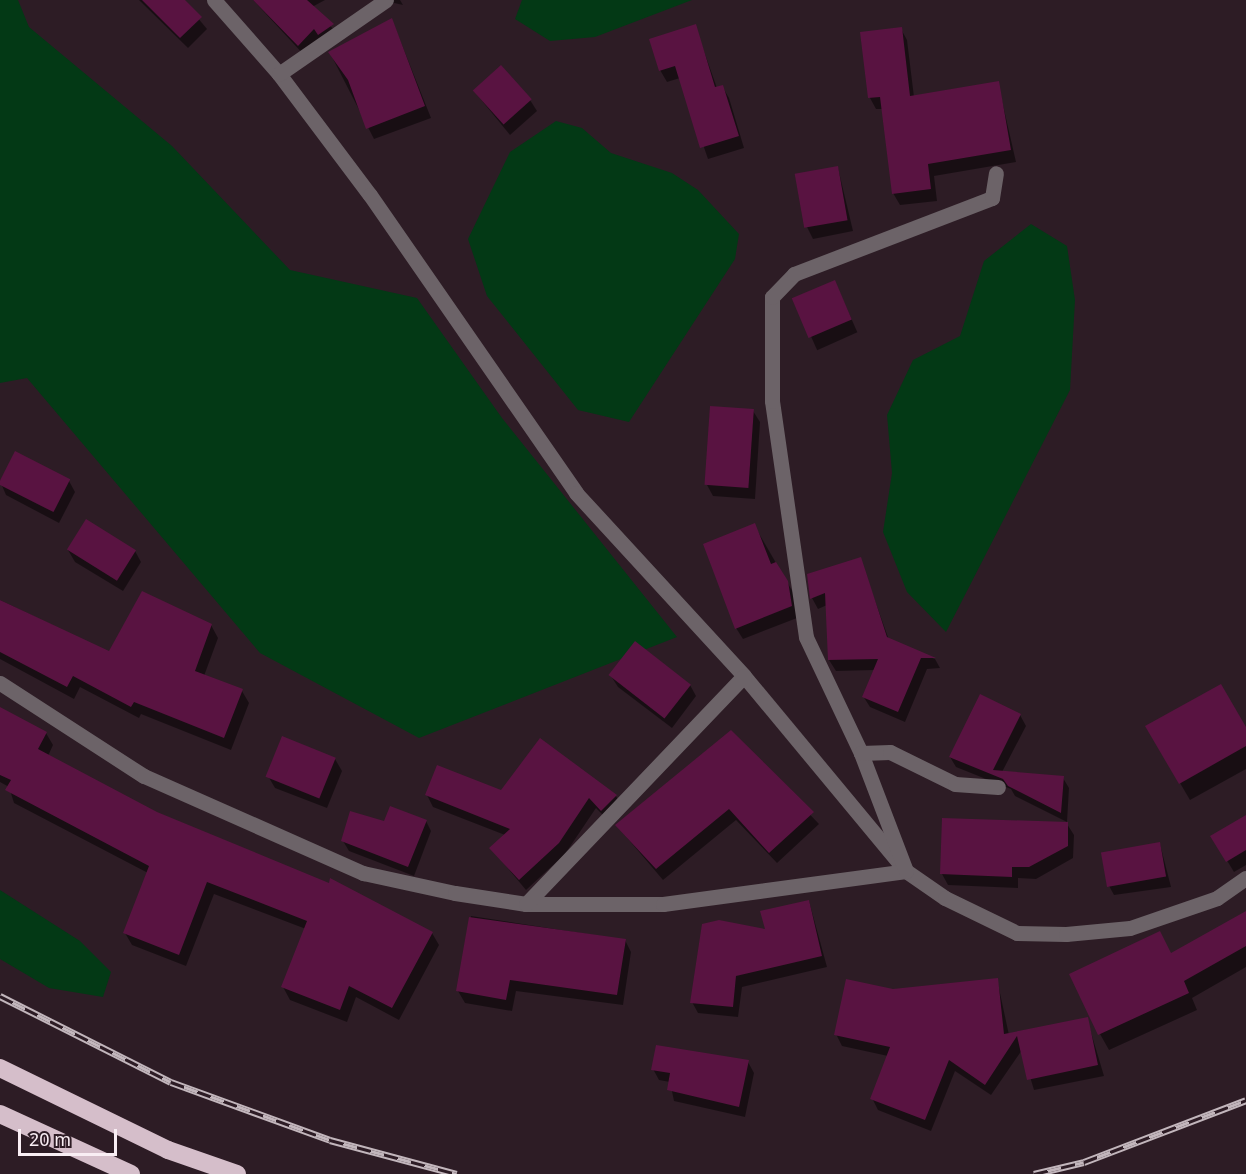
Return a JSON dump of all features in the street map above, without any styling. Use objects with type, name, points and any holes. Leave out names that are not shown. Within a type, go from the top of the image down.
[{"type":"highway","points":[[0,1068],[168,1150],[237,1174]]},
{"type":"highway","points":[[0,1114],[130,1174]]},
{"type":"street","points":[[213,0],[279,74],[370,195],[576,493],[744,676],[906,871],[945,898],[1017,933],[1130,928],[1217,898],[1246,878]]},
{"type":"street","points":[[279,74],[386,0]]},
{"type":"street","points":[[906,871],[861,753],[806,637],[772,401],[772,297],[794,274],[992,198],[996,173]]},
{"type":"street","points":[[526,904],[744,676]]},
{"type":"street","points":[[0,683],[144,776],[363,873],[526,904],[663,904],[906,871]]},
{"type":"street","points":[[861,753],[890,752],[955,784],[998,787]]},
{"type":"green space","points":[[0,0],[18,0],[29,27],[172,146],[290,270],[417,298],[502,418],[677,637],[419,738],[260,653],[27,378],[0,383]]},
{"type":"green space","points":[[522,0],[692,0],[595,37],[550,41],[515,19]]},
{"type":"green space","points":[[556,121],[582,128],[611,153],[672,173],[698,190],[739,234],[735,259],[629,422],[578,410],[487,296],[468,239],[510,152]]},
{"type":"green space","points":[[1031,224],[1067,246],[1075,300],[1070,390],[946,632],[907,592],[883,532],[892,473],[887,415],[913,360],[960,336],[984,261]]},
{"type":"green space","points":[[0,890],[80,941],[111,972],[103,997],[49,988],[0,959]]},
{"type":"building","points":[[142,0],[185,0],[202,17],[180,38]]},
{"type":"building","points":[[253,0],[307,0],[334,24],[318,35],[314,29],[298,46]]},
{"type":"building","points":[[392,18],[425,106],[366,129],[348,80],[328,52]]},
{"type":"building","points":[[696,24],[715,87],[723,85],[739,136],[700,148],[675,66],[659,71],[649,39]]},
{"type":"building","points":[[902,27],[910,96],[999,81],[1011,150],[928,164],[931,189],[892,194],[880,97],[868,98],[860,32]]},
{"type":"building","points":[[501,65],[532,99],[504,125],[473,90]]},
{"type":"building","points":[[838,166],[848,220],[804,228],[795,174]]},
{"type":"building","points":[[835,280],[852,320],[809,338],[792,298]]},
{"type":"building","points":[[710,406],[754,409],[748,488],[704,485]]},
{"type":"building","points":[[15,451],[70,479],[53,512],[0,485]]},
{"type":"building","points":[[86,519],[136,550],[117,581],[67,550]]},
{"type":"building","points":[[755,523],[771,564],[776,562],[788,581],[792,606],[735,629],[703,544]]},
{"type":"building","points":[[861,557],[887,637],[936,658],[921,658],[898,712],[862,697],[878,659],[828,660],[825,593],[810,599],[807,574]]},
{"type":"building","points":[[142,591],[212,624],[195,671],[243,689],[224,738],[134,702],[131,707],[73,676],[67,687],[0,652],[0,600],[109,651]]},
{"type":"building","points":[[635,641],[691,685],[664,719],[609,675]]},
{"type":"building","points":[[1221,684],[1246,727],[1246,746],[1179,784],[1145,726]]},
{"type":"building","points":[[980,694],[1021,714],[993,770],[1064,776],[1061,813],[1008,786],[1003,779],[949,757]]},
{"type":"building","points":[[0,707],[47,732],[38,749],[157,812],[329,883],[330,878],[433,932],[392,1008],[349,986],[340,1010],[281,987],[307,921],[207,882],[179,955],[123,933],[149,866],[5,790],[11,780],[0,775]]},
{"type":"building","points":[[731,730],[814,812],[769,853],[729,809],[656,869],[615,825]]},
{"type":"building","points":[[282,736],[336,758],[319,799],[266,777]]},
{"type":"building","points":[[540,738],[617,795],[601,811],[589,798],[559,843],[519,880],[489,848],[510,829],[425,795],[437,765],[501,790]]},
{"type":"building","points":[[390,806],[427,820],[408,867],[341,841],[350,811],[384,821]]},
{"type":"building","points":[[1246,815],[1246,850],[1226,862],[1210,836]]},
{"type":"building","points":[[942,818],[1068,822],[1068,846],[1029,867],[1012,867],[1012,877],[940,874]]},
{"type":"building","points":[[1160,842],[1166,876],[1107,887],[1101,852]]},
{"type":"building","points":[[809,900],[822,956],[736,976],[733,1007],[690,1003],[702,924],[719,920],[765,929],[760,911]]},
{"type":"building","points":[[1246,911],[1246,946],[1184,981],[1189,993],[1098,1035],[1069,974],[1160,931],[1171,953]]},
{"type":"building","points":[[469,917],[626,939],[617,995],[510,980],[506,1000],[456,991]]},
{"type":"building","points":[[998,978],[1004,1034],[1088,1017],[1098,1065],[1027,1080],[1017,1036],[985,1085],[949,1060],[925,1120],[870,1099],[890,1047],[834,1035],[846,979],[893,989]]},
{"type":"building","points":[[656,1045],[749,1060],[739,1107],[667,1090],[670,1073],[651,1070]]},
{"type":"railway","points":[[0,996],[171,1082],[330,1140],[457,1174]]},
{"type":"railway","points":[[1034,1174],[1084,1162],[1246,1100]]}]
